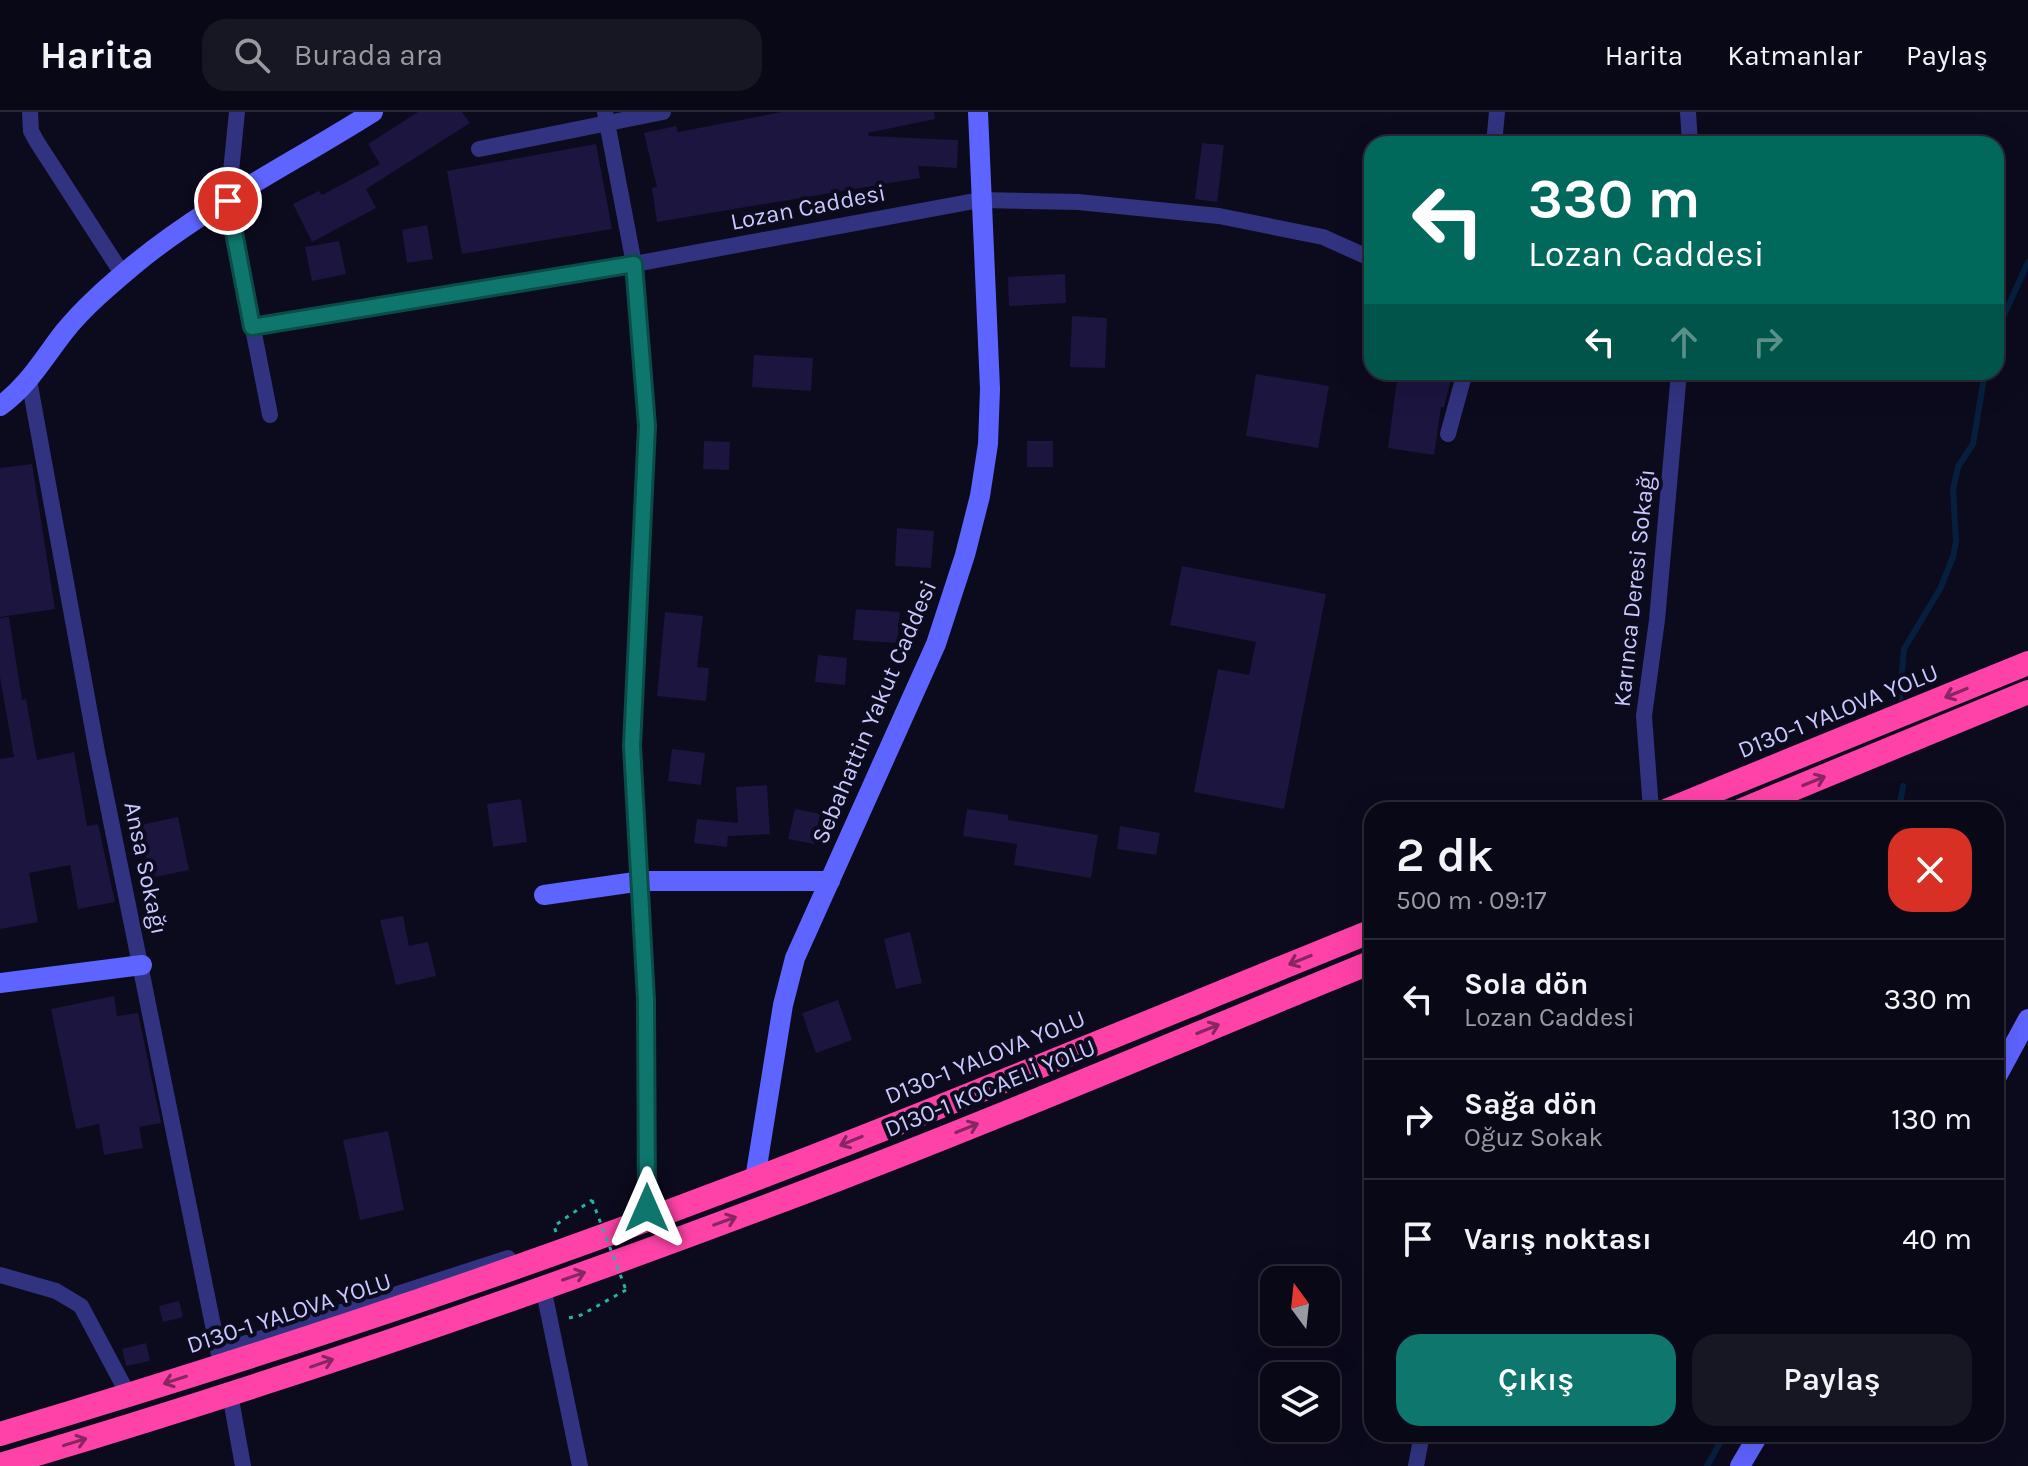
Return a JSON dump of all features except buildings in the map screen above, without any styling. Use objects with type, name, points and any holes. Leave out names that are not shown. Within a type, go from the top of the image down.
[{"type":"highway","name":"D130-1 YALOVA YOLU","points":[[1688,802],[2028,663]]},
{"type":"highway","points":[[1761,802],[2028,692]]},
{"type":"highway","name":"D130-1 YALOVA YOLU","points":[[0,1434],[129,1396],[220,1359],[604,1234],[1364,934]]},
{"type":"highway","name":"D130-1 KOCAELİ YOLU","points":[[543,1287],[843,1177],[1364,965]]},
{"type":"highway","points":[[0,1465],[40,1459],[543,1287]]},
{"type":"street","points":[[30,112],[31,131],[37,142],[123,275]]},
{"type":"street","points":[[237,112],[228,201],[270,415]]},
{"type":"street","points":[[0,406],[29,380],[66,330],[159,245],[373,112]]},
{"type":"street","points":[[479,149],[606,117],[663,112]]},
{"type":"street","name":"Sebahattin Yakut Caddesi","points":[[756,1172],[788,982],[795,958],[936,644],[952,602],[980,496],[990,416],[978,112]]},
{"type":"street","points":[[1495,136],[1497,112]]},
{"type":"street","points":[[1688,112],[1690,136]]},
{"type":"street","points":[[606,117],[634,264],[647,426],[632,746],[642,881],[647,1208]]},
{"type":"street","name":"Lozan Caddesi","points":[[252,327],[634,264],[980,200],[1078,202],[1219,216],[1323,237],[1364,255]]},
{"type":"street","name":"Ansa Sokağı","points":[[29,380],[97,752],[220,1359]]},
{"type":"street","points":[[1448,434],[1463,380]]},
{"type":"street","name":"Karınca Deresi Sokağı","points":[[1650,802],[1644,716],[1657,620],[1678,380]]},
{"type":"street","points":[[544,895],[642,881],[830,881]]},
{"type":"street","points":[[0,983],[142,965]]},
{"type":"street","points":[[2004,1063],[2028,1019]]},
{"type":"street","points":[[220,1359],[756,1172]]},
{"type":"street","points":[[0,1275],[56,1291],[81,1306],[129,1396]]},
{"type":"street","points":[[543,1287],[580,1466]]},
{"type":"street","points":[[230,1394],[243,1466]]},
{"type":"street","points":[[1416,1466],[1420,1442]]},
{"type":"street","points":[[1740,1466],[1754,1442]]},
{"type":"path","points":[[554,1226],[592,1200],[626,1290],[581,1315]]},
{"type":"waterway","points":[[2004,315],[2028,262]]},
{"type":"waterway","points":[[1900,697],[1904,649],[1940,589],[1953,557],[1956,541],[1953,490],[1958,467],[1973,444],[1984,380]]},
{"type":"waterway","points":[[1900,802],[1903,786]]},
{"type":"waterway","points":[[1707,1466],[1720,1442]]},
{"type":"route","points":[[228,201],[252,327],[634,264],[647,426],[632,746],[642,881],[646,1000],[647,1208]]}]
